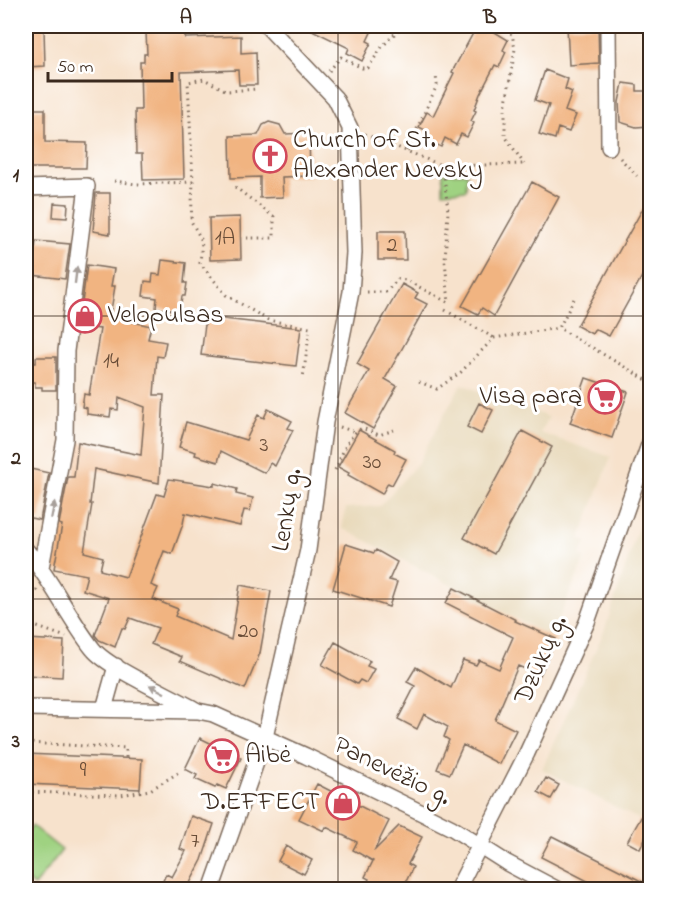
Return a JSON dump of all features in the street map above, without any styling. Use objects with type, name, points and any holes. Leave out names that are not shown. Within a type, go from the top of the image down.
[{"type":"street","points":[[267,26],[335,98],[351,128]]},
{"type":"street","points":[[608,26],[609,147]]},
{"type":"street","name":"Lenkų g.","points":[[211,890],[264,737],[308,550],[325,422],[351,292],[354,253],[351,128]]},
{"type":"street","points":[[26,188],[87,186],[66,351],[65,440],[41,567]]},
{"type":"street","name":"Dzūkų g.","points":[[457,890],[527,753],[587,622],[651,442]]},
{"type":"street","name":"Panevėžio g.","points":[[26,550],[41,567],[94,651],[116,666],[198,711]]},
{"type":"street","points":[[104,709],[116,666]]},
{"type":"street","name":"Panevėžio g.","points":[[26,708],[198,711],[213,714],[434,819],[507,863],[558,890]]},
{"type":"path","points":[[320,81],[342,57],[362,68],[368,68],[381,46],[402,26]]},
{"type":"path","points":[[351,128],[443,166],[525,164],[505,136],[505,109],[515,49],[512,34],[501,26]]},
{"type":"path","points":[[407,151],[437,85],[436,75]]},
{"type":"path","points":[[258,89],[227,91],[204,79],[188,82],[193,182],[191,221],[202,241],[200,263],[226,295],[268,320],[310,328],[303,378]]},
{"type":"path","points":[[609,147],[638,176]]},
{"type":"path","points":[[351,292],[386,292],[398,279],[406,280],[449,303],[445,260],[448,211],[443,166]]},
{"type":"path","points":[[114,181],[136,184],[193,182]]},
{"type":"path","points":[[235,187],[274,217],[274,238],[247,238]]},
{"type":"path","points":[[559,328],[574,299]]},
{"type":"path","points":[[445,310],[494,338]]},
{"type":"path","points":[[419,382],[437,389],[461,372],[494,338],[559,328],[650,382]]},
{"type":"path","points":[[331,479],[355,432],[362,428],[379,435],[394,430]]},
{"type":"path","points":[[26,623],[64,636],[94,651]]},
{"type":"path","points":[[26,743],[126,748],[126,758]]},
{"type":"path","points":[[26,792],[120,795],[150,790],[178,773]]},
{"type":"shaded area","points":[[461,384],[549,417],[540,433],[611,457],[580,538],[586,542],[580,555],[585,558],[551,637],[342,528],[346,508],[380,506],[418,463]]},
{"type":"shaded area","points":[[650,492],[650,825],[542,769],[605,629]]},
{"type":"green space","points":[[443,173],[467,173],[466,190],[443,192]]},
{"type":"green space","points":[[32,826],[62,850],[34,886],[26,880],[26,834]]},
{"type":"building","points":[[304,26],[374,26],[367,41],[371,43],[362,61],[347,53],[349,48]]},
{"type":"building","points":[[477,26],[485,26],[508,40],[503,50],[506,52],[499,67],[495,65],[480,94],[471,121],[474,123],[467,137],[461,134],[456,144],[445,138],[441,147],[425,139],[429,132],[419,127],[427,112],[433,116],[454,73],[452,72]]},
{"type":"building","points":[[567,26],[598,26],[599,63],[569,65]]},
{"type":"building","points":[[28,28],[44,28],[45,66],[26,67],[26,31]]},
{"type":"building","points":[[185,31],[185,38],[241,36],[241,53],[256,52],[257,85],[239,85],[238,70],[181,72],[184,179],[143,180],[142,154],[136,154],[135,110],[141,110],[140,62],[144,62],[144,54],[147,54],[146,32]]},
{"type":"building","points":[[545,70],[568,79],[565,89],[572,92],[565,111],[576,115],[569,132],[558,128],[555,139],[539,134],[549,105],[535,100]]},
{"type":"building","points":[[623,83],[637,85],[637,91],[647,91],[649,126],[636,127],[620,122],[619,102]]},
{"type":"building","points":[[27,109],[45,109],[45,142],[87,143],[86,168],[26,168]]},
{"type":"building","name":"Church of St. Alexander Nevsky","points":[[269,122],[280,125],[285,134],[309,133],[310,176],[282,177],[283,197],[260,198],[260,177],[231,178],[230,136],[258,135],[263,125]]},
{"type":"building","points":[[532,182],[559,197],[494,316],[482,308],[478,314],[462,306]]},
{"type":"building","points":[[96,193],[110,193],[110,234],[93,231]]},
{"type":"building","points":[[651,194],[651,260],[609,336],[595,329],[592,334],[577,326]]},
{"type":"building","points":[[54,203],[68,204],[67,218],[53,217]]},
{"type":"building","points":[[240,217],[241,259],[210,260],[209,218]]},
{"type":"building","points":[[378,231],[405,231],[406,260],[378,260]]},
{"type":"building","points":[[36,241],[70,244],[65,279],[32,275]]},
{"type":"building","points":[[162,260],[186,263],[184,283],[187,283],[180,311],[156,308],[157,298],[143,296],[145,281],[152,282],[153,274],[160,275]]},
{"type":"building","points":[[87,265],[114,269],[111,286],[115,286],[110,317],[151,326],[148,339],[166,342],[163,357],[157,356],[154,395],[164,395],[159,483],[94,469],[90,504],[92,504],[84,552],[103,557],[100,570],[126,577],[157,494],[164,496],[169,479],[214,486],[214,483],[237,489],[236,494],[253,498],[250,511],[244,510],[240,526],[185,513],[172,554],[164,551],[151,585],[158,588],[153,599],[178,609],[175,616],[231,640],[240,585],[271,591],[260,653],[245,689],[180,661],[182,657],[151,644],[158,628],[130,618],[125,629],[122,628],[115,647],[99,640],[95,635],[109,598],[83,590],[87,575],[54,569],[62,525],[59,524],[68,477],[74,477],[78,442],[141,455],[145,407],[119,397],[118,410],[111,409],[110,417],[87,414],[87,408],[82,407],[84,394],[89,395],[100,329],[79,326]]},
{"type":"building","points":[[402,284],[418,293],[415,298],[427,304],[385,379],[397,386],[373,429],[345,413],[369,371],[357,364]]},
{"type":"building","points":[[206,317],[301,328],[296,366],[201,355]]},
{"type":"building","points":[[36,357],[56,357],[56,390],[42,390],[42,387],[35,387],[35,382],[30,382],[31,363],[36,363]]},
{"type":"building","points":[[586,378],[628,392],[612,438],[570,423]]},
{"type":"building","points":[[479,403],[493,410],[481,434],[467,427]]},
{"type":"building","points":[[268,409],[292,421],[288,428],[293,430],[275,466],[270,463],[265,473],[221,451],[218,462],[179,447],[186,422],[246,440],[258,415],[264,418]]},
{"type":"building","points":[[359,430],[395,450],[394,453],[406,459],[392,485],[388,483],[382,494],[338,467]]},
{"type":"building","points":[[522,431],[552,447],[494,554],[464,538]]},
{"type":"building","points":[[26,468],[49,473],[40,520],[26,517]]},
{"type":"building","points":[[346,544],[374,553],[376,550],[397,562],[389,580],[397,582],[389,607],[333,589]]},
{"type":"building","points":[[454,588],[515,621],[556,639],[540,675],[518,666],[495,720],[516,730],[499,764],[463,745],[450,774],[437,769],[449,740],[444,737],[448,727],[424,714],[417,729],[398,719],[415,686],[407,682],[416,667],[451,688],[463,660],[476,665],[479,660],[499,669],[513,637],[446,603]]},
{"type":"building","points":[[26,639],[64,641],[62,677],[26,675]]},
{"type":"building","points":[[335,642],[370,661],[367,666],[374,669],[366,683],[360,680],[357,684],[322,665]]},
{"type":"building","points":[[200,738],[241,758],[226,789],[217,785],[215,788],[195,779],[197,775],[185,769]]},
{"type":"building","points":[[26,754],[142,759],[140,789],[26,784]]},
{"type":"building","points":[[546,778],[559,785],[551,799],[538,792]]},
{"type":"building","points":[[317,784],[389,821],[374,851],[399,826],[422,837],[408,864],[413,867],[402,890],[364,890],[369,879],[365,877],[373,861],[353,850],[357,842],[326,827],[324,831],[299,819]]},
{"type":"building","points":[[651,800],[651,838],[646,836],[640,849],[627,842]]},
{"type":"building","points":[[191,816],[214,824],[202,860],[189,885],[198,890],[159,890],[166,874],[172,877],[186,851],[180,849]]},
{"type":"building","points":[[552,836],[651,886],[651,890],[605,890],[541,857]]},
{"type":"building","points":[[286,846],[312,860],[304,874],[278,861]]},
{"type":"place","name":"Church of St. Alexander Nevsky","points":[[270,156]]},
{"type":"place","name":"Velopulsas","points":[[85,316]]},
{"type":"place","name":"Visą parą","points":[[605,397]]},
{"type":"place","name":"Aibė","points":[[222,756]]},
{"type":"place","name":"D.EFFECT","points":[[343,803]]}]
